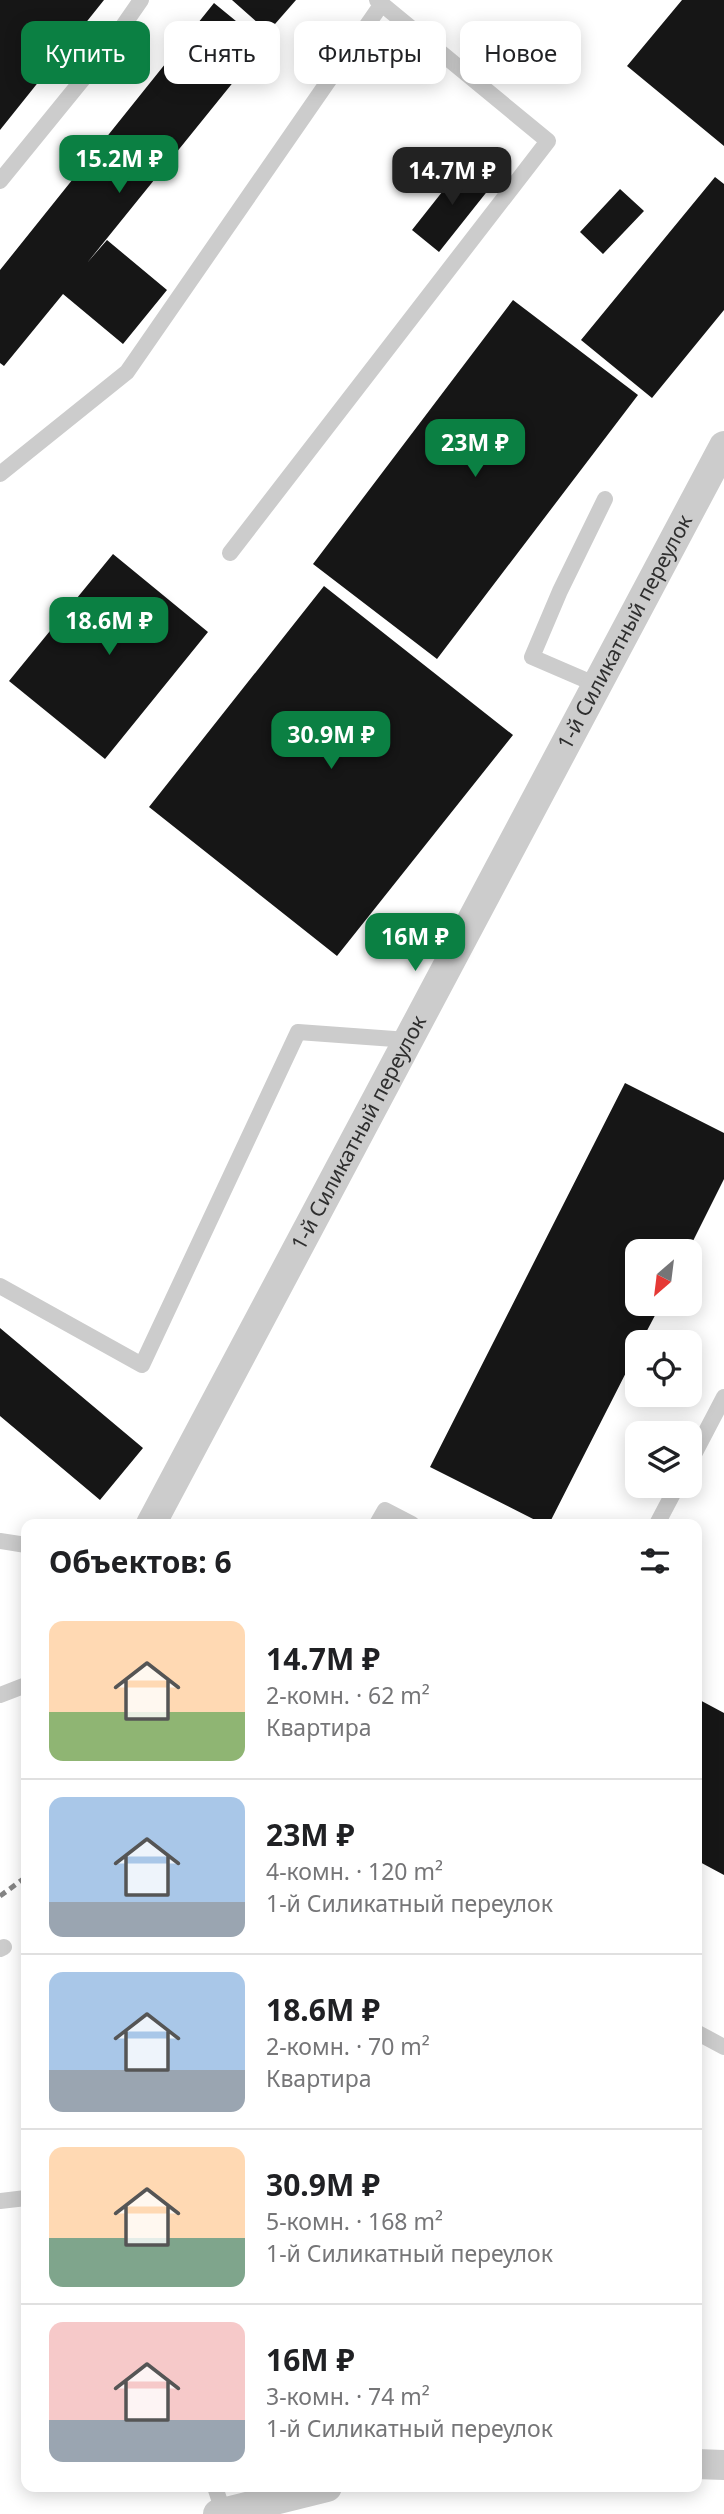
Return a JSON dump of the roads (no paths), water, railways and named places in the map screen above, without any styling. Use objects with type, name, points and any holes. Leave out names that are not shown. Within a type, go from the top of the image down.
[{"type":"street","name":"1-й Силикатный переулок","points":[[154,1519],[724,446]]},
{"type":"street","points":[[702,2464],[724,2465]]},
{"type":"street","points":[[220,2507],[300,2492]]},
{"type":"lane","points":[[0,181],[105,52],[141,0]]},
{"type":"lane","points":[[0,474],[127,372],[379,3],[548,141],[230,554]]},
{"type":"lane","points":[[597,685],[532,657],[560,591],[605,499]]},
{"type":"lane","points":[[0,1286],[142,1365],[298,1032],[408,1040]]},
{"type":"lane","points":[[702,1439],[724,1397]]},
{"type":"lane","points":[[660,1519],[671,1498]]},
{"type":"lane","points":[[380,1519],[385,1510],[402,1519]]},
{"type":"lane","points":[[0,1541],[21,1544]]},
{"type":"lane","points":[[0,1695],[21,1687]]},
{"type":"lane","points":[[702,2035],[724,2047]]},
{"type":"lane","points":[[0,2201],[21,2199]]},
{"type":"railway","points":[[0,1896],[21,1881]]}]
